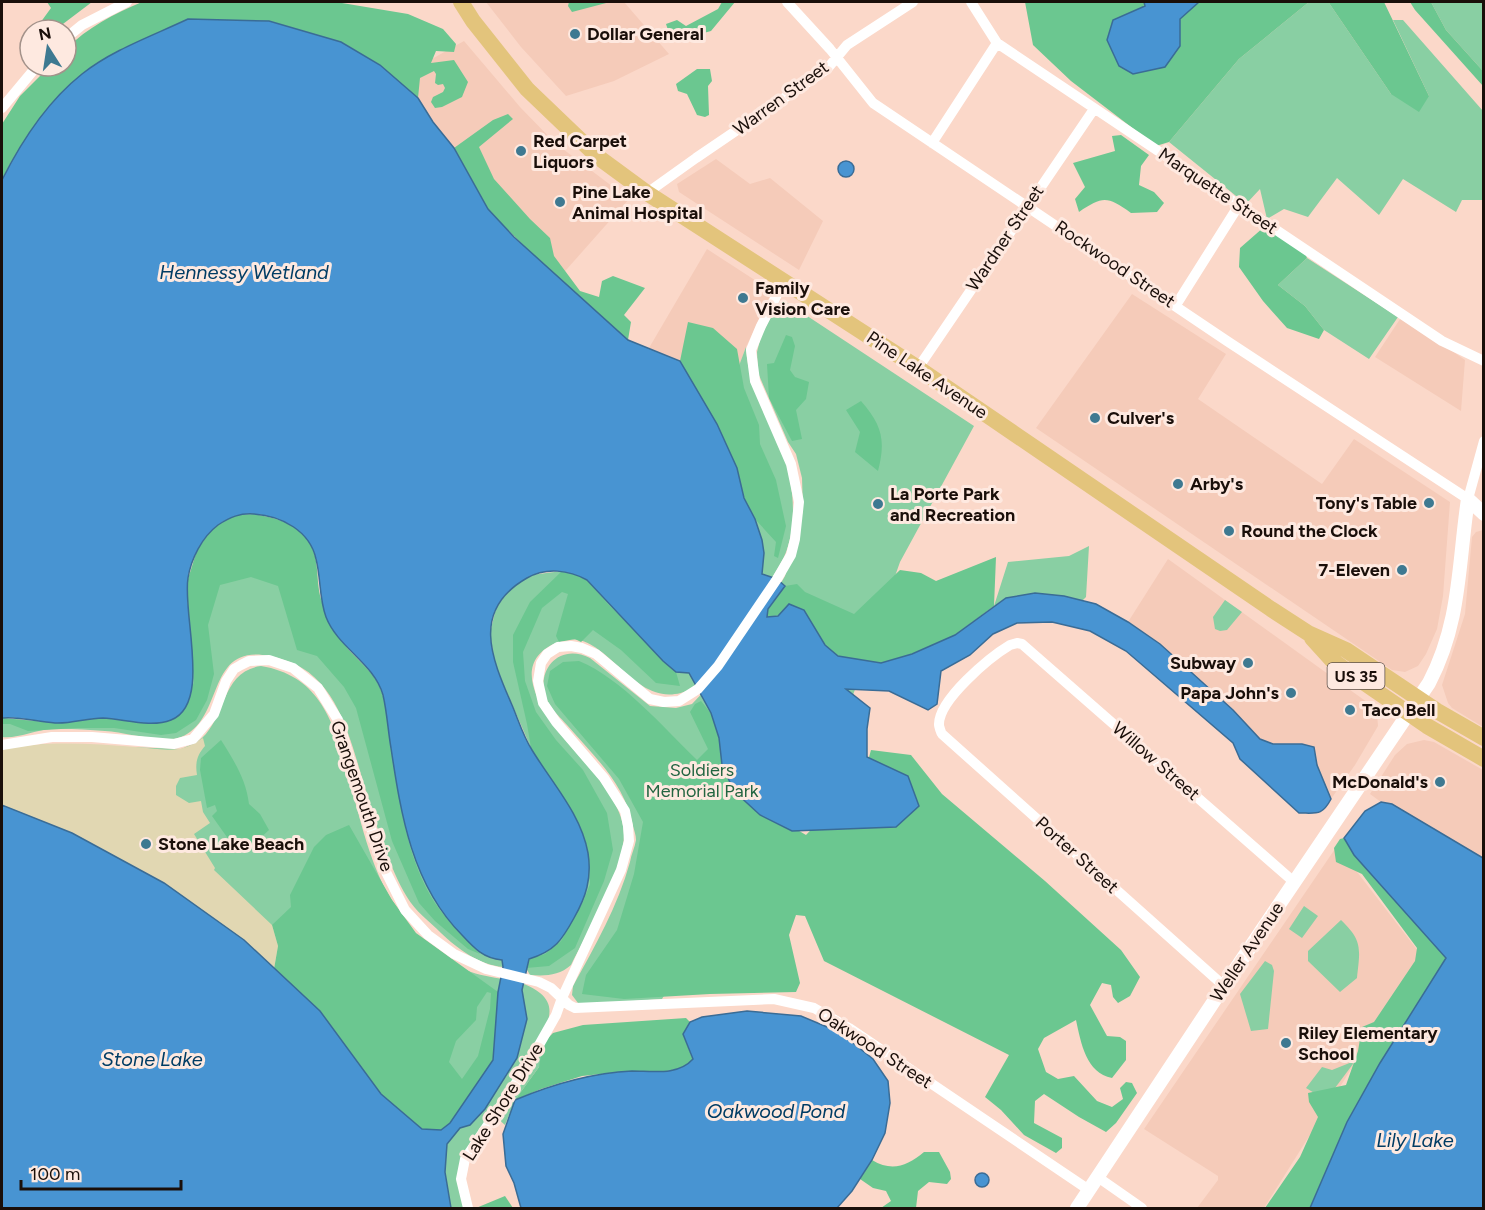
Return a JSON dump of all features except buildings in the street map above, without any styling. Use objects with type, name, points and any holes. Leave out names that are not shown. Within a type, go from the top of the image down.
[{"type":"main road","name":"Pine Lake Avenue","points":[[461,2],[473,21],[527,89],[598,158],[647,193],[918,368],[1308,633],[1346,650],[1437,711],[1484,738]]},
{"type":"main road","name":"Pine Lake Avenue","points":[[1308,633],[1332,660],[1409,714],[1484,759]]},
{"type":"street","points":[[78,28],[117,5],[128,2]]},
{"type":"street","name":"Rockwood Street","points":[[787,2],[873,103],[1468,499]]},
{"type":"street","name":"Warren Street","points":[[647,193],[827,69],[847,45],[913,2]]},
{"type":"street","name":"Marquette Street","points":[[971,2],[997,43],[1443,341],[1484,361]]},
{"type":"street","points":[[932,143],[997,43]]},
{"type":"street","points":[[2,108],[27,78]]},
{"type":"street","name":"Wardner Street","points":[[918,368],[1094,109]]},
{"type":"street","points":[[1176,305],[1239,205]]},
{"type":"street","name":"Lake Shore Drive","points":[[468,1209],[461,1179],[465,1159],[526,1068],[556,1015],[621,870],[628,841],[625,811],[604,778],[556,722],[543,703],[538,681],[541,663],[547,654],[558,647],[582,648],[596,654],[650,699],[664,702],[679,701],[698,689],[731,648],[777,579],[791,555],[796,535],[799,502],[787,453],[755,381],[751,350],[760,326],[784,281]]},
{"type":"street","points":[[1484,441],[1468,499],[1484,514]]},
{"type":"street","name":"Weller Avenue","points":[[1077,1209],[1224,986],[1432,679],[1447,646],[1454,619],[1468,499]]},
{"type":"street","name":"Porter Street","points":[[1017,643],[1000,651],[968,677],[945,708],[939,725],[942,734],[1224,986]]},
{"type":"street","name":"Willow Street","points":[[1017,643],[1028,648],[1294,882]]},
{"type":"street","name":"Grangemouth Drive","points":[[2,745],[52,737],[92,737],[174,744],[193,739],[214,714],[226,681],[234,669],[241,664],[249,661],[269,660],[293,668],[318,688],[338,720],[386,872],[405,910],[428,935],[454,954],[472,964],[502,974],[525,978],[551,988],[562,998]]},
{"type":"street","name":"Oakwood Street","points":[[562,998],[568,1005],[575,1008],[774,999],[814,1008],[849,1028],[1089,1190]]},
{"type":"street","points":[[1099,1178],[1142,1209]]},
{"type":"shaded area","points":[[486,2],[624,2],[669,54],[614,81],[566,96],[521,47]]},
{"type":"shaded area","points":[[464,41],[520,107],[555,143],[629,199],[559,278],[433,122],[418,98],[396,79]]},
{"type":"shaded area","points":[[716,159],[750,184],[770,178],[823,221],[799,270],[679,192],[677,184]]},
{"type":"shaded area","points":[[707,249],[770,290],[771,294],[746,347],[717,424],[680,361],[649,348]]},
{"type":"shaded area","points":[[1132,294],[1226,354],[1198,399],[1322,484],[1354,439],[1450,502],[1443,596],[1437,629],[1418,666],[1405,672],[1392,670],[1036,428]]},
{"type":"shaded area","points":[[1402,316],[1465,360],[1461,411],[1375,357]]},
{"type":"shaded area","points":[[1484,530],[1483,727],[1452,708],[1442,685],[1465,614],[1472,537],[1476,532]]},
{"type":"shaded area","points":[[1168,559],[1371,705],[1377,714],[1378,726],[1331,799],[1317,765],[1314,747],[1302,744],[1273,744],[1260,739],[1233,710],[1160,644],[1128,622]]},
{"type":"shaded area","points":[[1424,740],[1434,742],[1483,770],[1483,858],[1392,804],[1381,802],[1370,794],[1395,755],[1407,744]]},
{"type":"shaded area","name":"Riley Elementary School","points":[[1337,846],[1422,956],[1264,1208],[1197,1208],[1218,1180],[1218,1176],[1144,1129]]},
{"type":"green space","points":[[47,2],[92,2],[71,18],[44,18],[51,8]]},
{"type":"green space","points":[[142,2],[336,2],[408,14],[443,29],[456,44],[454,52],[436,51],[431,63],[454,60],[468,82],[462,97],[435,108],[431,102],[433,97],[443,92],[445,88],[443,84],[435,83],[434,71],[420,78],[418,98],[380,65],[341,42],[269,21],[188,19],[125,48],[78,78],[78,38],[111,16]]},
{"type":"green space","points":[[569,2],[610,2],[572,12],[568,6]]},
{"type":"green space","points":[[722,2],[735,2],[711,31],[678,40],[670,36],[666,24],[677,20],[686,26],[718,9]]},
{"type":"green space","points":[[1025,2],[1309,2],[1239,59],[1169,142],[1156,146],[1071,81],[1033,45]]},
{"type":"green space","points":[[1309,2],[1329,3],[1391,94],[1429,96],[1393,20],[1403,20],[1483,111],[1483,200],[1462,200],[1456,212],[1403,179],[1379,215],[1337,178],[1308,217],[1284,209],[1267,219],[1260,189],[1246,204],[1169,142],[1239,59]]},
{"type":"green space","points":[[1318,2],[1384,2],[1429,96],[1419,112],[1391,94],[1329,3]]},
{"type":"green space","points":[[1410,2],[1431,2],[1446,30],[1483,71],[1483,86],[1415,10]]},
{"type":"green space","points":[[1431,2],[1483,2],[1483,71],[1446,30]]},
{"type":"green space","points":[[697,69],[710,69],[712,81],[708,86],[709,115],[705,117],[697,115],[687,94],[678,91],[676,84]]},
{"type":"green space","points":[[38,78],[78,78],[49,107],[11,162],[2,180],[2,124],[20,96]]},
{"type":"green space","points":[[508,114],[513,119],[479,147],[494,179],[550,238],[554,256],[580,291],[599,297],[602,281],[613,276],[645,288],[624,315],[631,322],[628,340],[539,260],[488,209],[454,148],[493,120]]},
{"type":"green space","points":[[1121,135],[1149,155],[1141,166],[1139,185],[1154,192],[1164,203],[1157,212],[1131,213],[1116,203],[1105,200],[1094,203],[1079,212],[1075,199],[1085,187],[1073,163],[1115,151],[1112,136]]},
{"type":"green space","points":[[1264,227],[1305,253],[1307,258],[1278,285],[1305,306],[1324,330],[1319,339],[1287,328],[1263,301],[1239,267],[1240,248]]},
{"type":"green space","points":[[1307,258],[1398,317],[1369,359],[1324,330],[1305,306],[1278,285]]},
{"type":"green space","name":"Soldiers Memorial Park","points":[[783,300],[974,426],[900,562],[853,695],[769,820],[662,999],[578,1003],[572,995],[573,986],[612,910],[625,878],[636,838],[629,811],[616,784],[549,704],[543,683],[550,664],[567,654],[578,654],[590,658],[650,706],[676,708],[692,704],[727,667],[762,616],[785,576],[803,511],[802,478],[796,454],[788,442],[758,373],[757,352],[761,336],[778,304]]},
{"type":"green space","points":[[688,322],[713,328],[737,349],[744,388],[759,425],[760,444],[776,480],[786,526],[778,558],[774,556],[776,542],[755,519],[744,498],[737,468],[680,361]]},
{"type":"green space","points":[[786,335],[792,337],[795,346],[790,370],[795,377],[809,382],[806,399],[796,410],[802,439],[792,441],[769,398],[767,364],[774,363]]},
{"type":"green space","points":[[746,347],[755,389],[783,454],[790,478],[793,519],[784,557],[767,586],[693,688],[672,694],[654,692],[637,682],[592,645],[576,640],[558,642],[539,655],[532,671],[534,689],[557,729],[612,798],[622,819],[624,835],[618,865],[611,883],[571,965],[557,973],[530,975],[526,968],[581,829],[531,748],[495,665],[490,633],[496,608],[511,587],[531,575],[562,571],[717,424]]},
{"type":"green space","points":[[861,401],[874,418],[880,433],[882,450],[878,471],[855,452],[860,432],[846,410]]},
{"type":"green space","points":[[254,514],[495,959],[502,959],[503,967],[477,960],[462,950],[422,916],[410,902],[384,845],[341,715],[320,682],[305,670],[287,661],[260,655],[241,657],[228,666],[206,713],[196,727],[174,739],[64,729],[2,737],[2,718],[56,723],[188,611]]},
{"type":"green space","points":[[254,514],[289,524],[301,532],[311,545],[316,560],[321,599],[331,622],[344,644],[375,678],[382,693],[403,818],[419,871],[440,910],[480,954],[468,949],[435,921],[419,903],[392,841],[356,708],[344,687],[317,656],[297,650],[278,586],[251,577],[220,585],[208,625],[214,674],[207,700],[196,720],[176,733],[161,735],[114,728],[28,731],[10,724],[2,724],[2,718],[56,723],[100,718],[151,723],[169,721],[194,683],[188,611],[188,579],[197,550],[211,530],[232,515]]},
{"type":"green space","points":[[1089,546],[1086,597],[1082,601],[1064,596],[1006,598],[994,606],[1008,562],[1069,556]]},
{"type":"green space","points":[[996,557],[994,606],[955,635],[912,654],[881,663],[838,656],[825,645],[804,610],[767,617],[768,609],[785,586],[797,584],[805,592],[854,614],[900,570],[921,573],[936,581]]},
{"type":"green space","points":[[562,571],[573,572],[587,580],[676,672],[680,686],[656,683],[621,650],[593,630],[581,642],[575,639],[559,642],[556,636],[568,594],[562,592],[542,608],[523,652],[525,681],[536,712],[556,740],[583,770],[607,813],[613,850],[604,881],[575,948],[549,966],[526,968],[530,958],[545,954],[561,941],[583,902],[590,884],[588,854],[581,829],[531,748],[513,662],[513,635],[530,602]]},
{"type":"green space","points":[[1225,600],[1242,612],[1227,630],[1220,631],[1215,629],[1213,617]]},
{"type":"green space","points":[[579,661],[611,679],[626,691],[697,760],[708,749],[690,712],[695,704],[701,701],[726,732],[779,819],[806,835],[828,812],[862,783],[871,750],[911,755],[942,794],[1045,881],[1121,950],[1140,977],[1130,996],[1118,1003],[1113,997],[1111,985],[1102,983],[1090,1005],[1107,1036],[1120,1037],[1126,1041],[1126,1060],[1112,1078],[1096,1070],[1086,1056],[1076,1020],[1044,1038],[1038,1049],[1046,1072],[1058,1079],[1074,1076],[1097,1101],[1112,1107],[1123,1099],[1120,1088],[1126,1082],[1132,1083],[1137,1093],[1116,1123],[1106,1132],[1044,1094],[1035,1101],[1034,1123],[1062,1138],[1062,1148],[1056,1153],[1024,1135],[1001,1110],[985,1097],[1009,1055],[824,961],[805,916],[796,915],[789,935],[800,983],[796,992],[624,999],[582,994],[586,975],[617,930],[634,874],[643,822],[619,779],[555,704],[547,686],[550,671],[563,662]]},
{"type":"green space","points":[[261,666],[281,671],[298,680],[322,705],[337,737],[372,859],[386,890],[415,933],[464,969],[533,988],[548,1002],[548,1021],[519,1072],[461,1157],[464,1208],[451,1208],[445,1172],[244,940],[72,833],[2,805],[2,750],[47,744],[181,749],[192,745],[210,729],[232,685],[239,676]]},
{"type":"green space","points":[[221,740],[242,778],[249,804],[260,814],[269,830],[245,846],[234,847],[212,816],[217,811],[215,805],[207,808],[200,770],[201,758]]},
{"type":"green space","points":[[349,825],[392,900],[416,933],[498,992],[493,1060],[450,1123],[441,1130],[422,1129],[381,1094],[320,1011],[274,969],[278,946],[272,925],[291,907],[290,895],[314,847],[326,835]],"holes":[[[487,992],[491,993],[490,1009],[478,1056],[462,1079],[449,1062],[456,1041],[476,1020],[477,1007]]]},
{"type":"green space","points":[[1344,838],[1354,855],[1446,958],[1380,1063],[1347,1122],[1310,1208],[1265,1208],[1300,1157],[1318,1117],[1309,1102],[1308,1093],[1346,1085],[1358,1051],[1362,1027],[1374,1022],[1415,961],[1417,948],[1362,874],[1336,862],[1334,848],[1340,839]]},
{"type":"green space","points":[[1304,906],[1318,916],[1302,938],[1289,929]]},
{"type":"green space","points":[[1341,920],[1357,940],[1359,952],[1357,978],[1340,992],[1308,961],[1308,951]]},
{"type":"green space","points":[[1265,961],[1272,965],[1274,971],[1268,1029],[1251,1031],[1240,994]]},
{"type":"green space","points":[[686,1018],[690,1022],[683,1034],[693,1060],[685,1067],[663,1072],[630,1071],[582,1076],[515,1100],[539,1067],[543,1043],[553,1033],[583,1025]]},
{"type":"green space","points":[[539,1051],[547,1056],[515,1100],[505,1125],[497,1118]]},
{"type":"green space","points":[[1352,1062],[1353,1064],[1326,1100],[1306,1088],[1322,1067],[1332,1070]]},
{"type":"green space","points":[[924,1152],[939,1152],[950,1172],[951,1179],[947,1184],[929,1182],[918,1191],[916,1208],[881,1208],[891,1201],[886,1191],[873,1188],[860,1179],[872,1160],[886,1166],[899,1166],[912,1161]]},
{"type":"green space","points":[[505,1196],[513,1208],[476,1208]]},
{"type":"sand","name":"Stone Lake Beach","points":[[203,738],[205,746],[197,759],[197,775],[180,778],[176,786],[176,795],[189,803],[201,801],[203,812],[210,823],[194,834],[215,868],[214,870],[272,925],[278,946],[274,969],[244,940],[164,883],[72,833],[2,805],[2,750],[34,745],[68,744],[173,750],[188,746]]},
{"type":"water","points":[[1144,2],[1199,2],[1180,19],[1180,46],[1165,67],[1133,74],[1119,66],[1107,40],[1113,20],[1145,6]]},
{"type":"water","name":"Hennessy Wetland","points":[[188,19],[269,21],[341,42],[380,65],[418,98],[433,122],[454,148],[488,209],[514,237],[628,340],[680,361],[717,424],[737,468],[744,498],[755,519],[762,540],[764,553],[762,574],[777,579],[785,586],[768,609],[767,617],[778,616],[789,604],[804,610],[825,645],[838,656],[881,663],[912,654],[955,635],[1006,598],[1035,593],[1064,596],[1096,604],[1160,644],[1233,710],[1260,739],[1273,744],[1302,744],[1314,747],[1317,765],[1331,799],[1328,804],[1322,811],[1299,813],[1240,759],[1233,743],[1126,651],[1090,631],[1052,622],[1017,623],[993,634],[970,655],[941,671],[937,704],[928,710],[889,691],[846,689],[870,708],[867,757],[908,776],[919,806],[896,827],[792,831],[760,815],[734,791],[722,765],[719,738],[711,713],[689,673],[676,672],[663,661],[587,580],[565,572],[542,572],[527,578],[509,591],[498,605],[492,620],[493,652],[504,687],[526,739],[579,825],[588,853],[587,887],[582,903],[570,926],[557,944],[529,959],[522,990],[527,1019],[517,1058],[485,1109],[470,1125],[460,1128],[447,1144],[445,1172],[451,1208],[2,1208],[2,805],[72,833],[164,883],[244,940],[320,1011],[381,1094],[422,1129],[441,1130],[450,1123],[493,1060],[502,960],[484,955],[462,935],[431,894],[420,872],[399,798],[383,695],[372,674],[339,638],[326,617],[313,549],[308,540],[293,527],[264,515],[240,515],[218,525],[202,542],[188,578],[187,594],[193,656],[190,696],[183,711],[171,720],[146,723],[103,718],[61,723],[2,718],[2,180],[36,123],[58,97],[94,65]]},
{"type":"water","points":[[843,161],[849,161],[854,169],[852,175],[843,177],[838,172],[838,166]]},
{"type":"water","name":"Lily Lake","points":[[1381,802],[1392,804],[1483,858],[1483,1208],[1310,1208],[1347,1122],[1380,1063],[1446,958],[1354,855],[1344,838],[1365,811]]},
{"type":"water","name":"Oakwood Pond","points":[[747,1011],[801,1016],[839,1032],[873,1059],[888,1081],[890,1103],[885,1133],[872,1160],[852,1191],[837,1208],[521,1208],[514,1183],[506,1166],[503,1134],[515,1100],[558,1084],[587,1077],[616,1072],[664,1071],[680,1068],[693,1059],[683,1034],[690,1022],[702,1017]]},
{"type":"water","points":[[982,1173],[987,1175],[989,1180],[987,1185],[982,1187],[977,1185],[975,1180],[977,1175]]},
{"type":"place","name":"Dollar General","points":[[575,34]]},
{"type":"place","name":"Red Carpet Liquors","points":[[521,151]]},
{"type":"place","name":"Pine Lake Animal Hospital","points":[[560,202]]},
{"type":"place","name":"Family Vision Care","points":[[743,298]]},
{"type":"place","name":"Culver's","points":[[1095,418]]},
{"type":"place","name":"Arby's","points":[[1178,484]]},
{"type":"place","name":"Tony's Table","points":[[1429,503]]},
{"type":"place","name":"La Porte Park and Recreation","points":[[878,504]]},
{"type":"place","name":"Round the Clock","points":[[1229,531]]},
{"type":"place","name":"7-Eleven","points":[[1402,570]]},
{"type":"place","name":"Subway","points":[[1248,663]]},
{"type":"place","name":"Papa John's","points":[[1291,693]]},
{"type":"place","name":"Taco Bell","points":[[1350,710]]},
{"type":"place","name":"McDonald's","points":[[1440,782]]},
{"type":"place","name":"Stone Lake Beach","points":[[146,844]]},
{"type":"place","name":"Riley Elementary School","points":[[1286,1043]]},
{"type":"water label","name":"Stone Lake","points":[[152,1059]]}]
